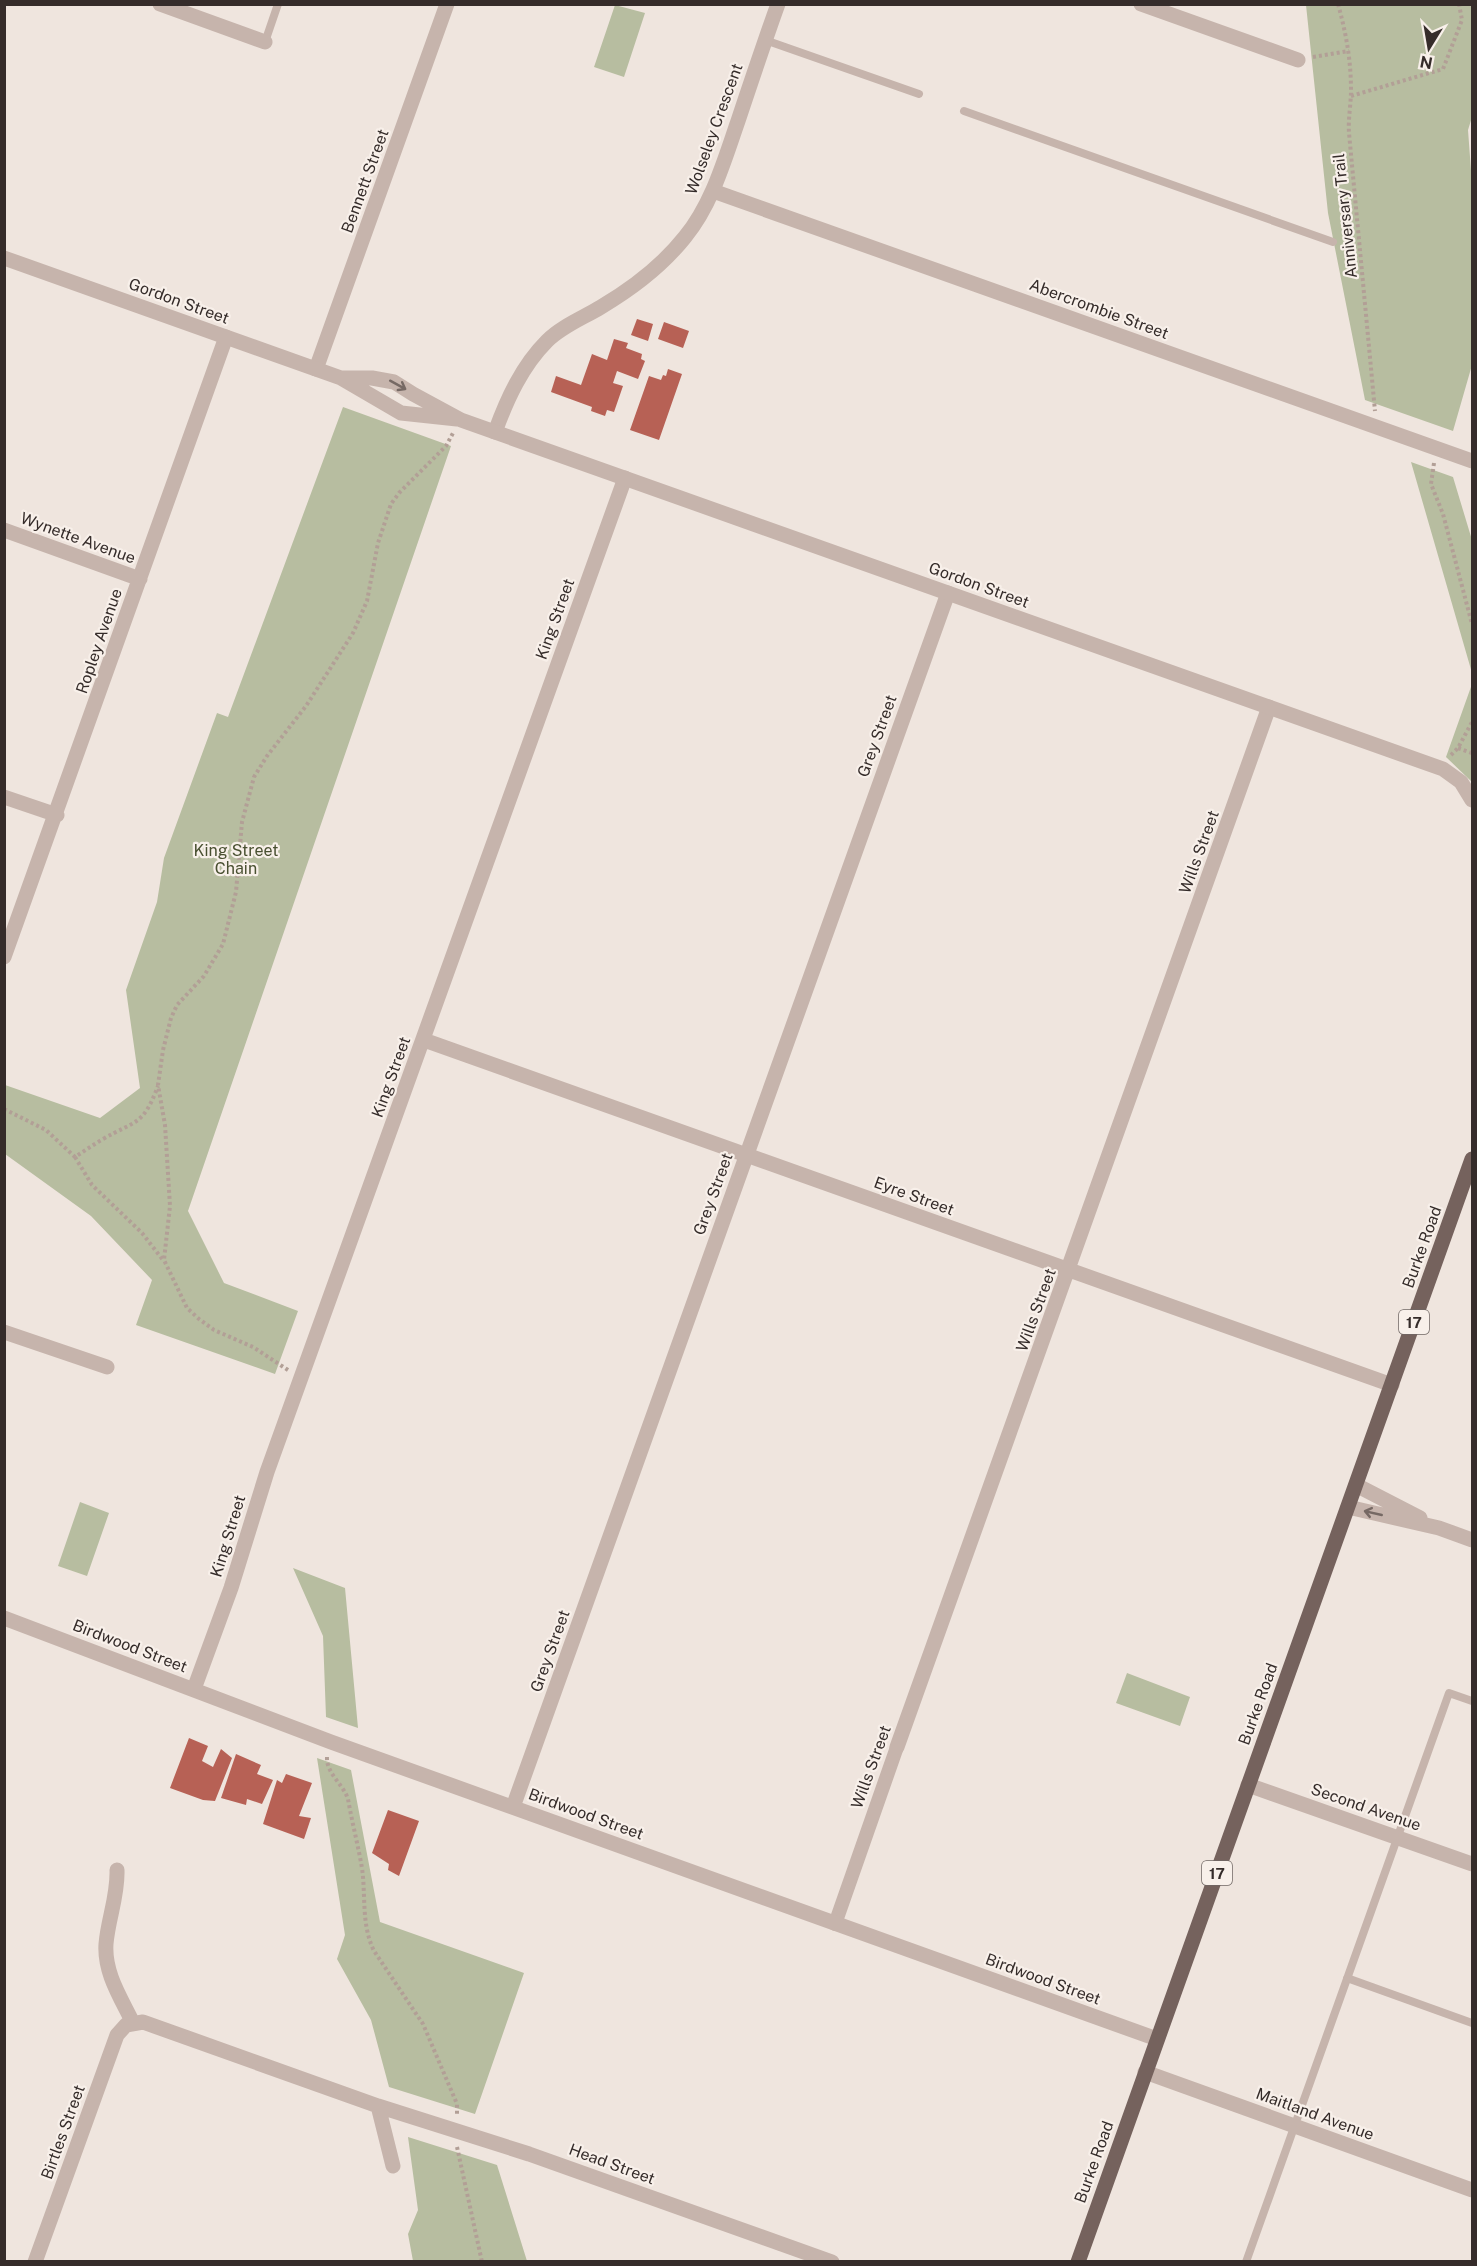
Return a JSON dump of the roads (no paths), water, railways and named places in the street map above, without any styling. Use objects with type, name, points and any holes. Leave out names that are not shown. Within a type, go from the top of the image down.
[{"type":"main road","name":"Burke Road","points":[[1078,2262],[1473,1159]]},
{"type":"street","points":[[160,4],[265,42]]},
{"type":"street","name":"Bennett Street","points":[[316,369],[447,4]]},
{"type":"street","name":"Wolseley Crescent","points":[[495,432],[509,394],[547,340],[561,329],[622,294],[657,268],[693,226],[713,191],[778,4]]},
{"type":"street","points":[[1141,4],[1298,60]]},
{"type":"street","name":"Abercrombie Street","points":[[713,191],[1473,461]]},
{"type":"street","name":"Gordon Street","points":[[4,258],[341,378],[401,413],[462,420]]},
{"type":"street","name":"Ropley Avenue","points":[[4,957],[57,815],[226,337]]},
{"type":"street","name":"Gordon Street","points":[[341,378],[372,378],[394,382],[462,420],[1443,769],[1461,782],[1473,800]]},
{"type":"street","name":"King Street","points":[[194,1689],[231,1588],[267,1472],[625,478]]},
{"type":"street","name":"Wynette Avenue","points":[[4,530],[140,579]]},
{"type":"street","name":"Grey Street","points":[[513,1807],[948,593]]},
{"type":"street","name":"Wills Street","points":[[835,1924],[1269,707]]},
{"type":"street","points":[[4,796],[57,815]]},
{"type":"street","name":"Eyre Street","points":[[424,1040],[1392,1385]]},
{"type":"street","points":[[4,1332],[107,1368]]},
{"type":"street","points":[[1356,1485],[1439,1528]]},
{"type":"street","points":[[1348,1507],[1439,1528],[1473,1540]]},
{"type":"street","name":"Birdwood Street","points":[[4,1618],[331,1742],[1157,2039]]},
{"type":"street","name":"Second Avenue","points":[[1248,1785],[1473,1864]]},
{"type":"street","points":[[117,1870],[117,1892],[109,1925],[106,1955],[112,1981],[133,2023]]},
{"type":"street","name":"Head Street","points":[[133,2023],[152,2024],[378,2106],[540,2158],[832,2262]]},
{"type":"street","name":"Birtles Street","points":[[35,2262],[117,2035],[126,2025],[133,2023]]},
{"type":"street","name":"Maitland Avenue","points":[[1145,2072],[1473,2190]]},
{"type":"street","points":[[378,2106],[393,2166]]},
{"type":"lane","points":[[265,42],[278,4]]},
{"type":"lane","points":[[765,40],[919,94]]},
{"type":"lane","points":[[964,111],[1333,242]]},
{"type":"lane","points":[[1246,2262],[1449,1693],[1473,1701]]},
{"type":"lane","points":[[1347,1978],[1473,2023]]},
{"type":"park label","name":"King Street Chain","points":[[236,859]]}]
